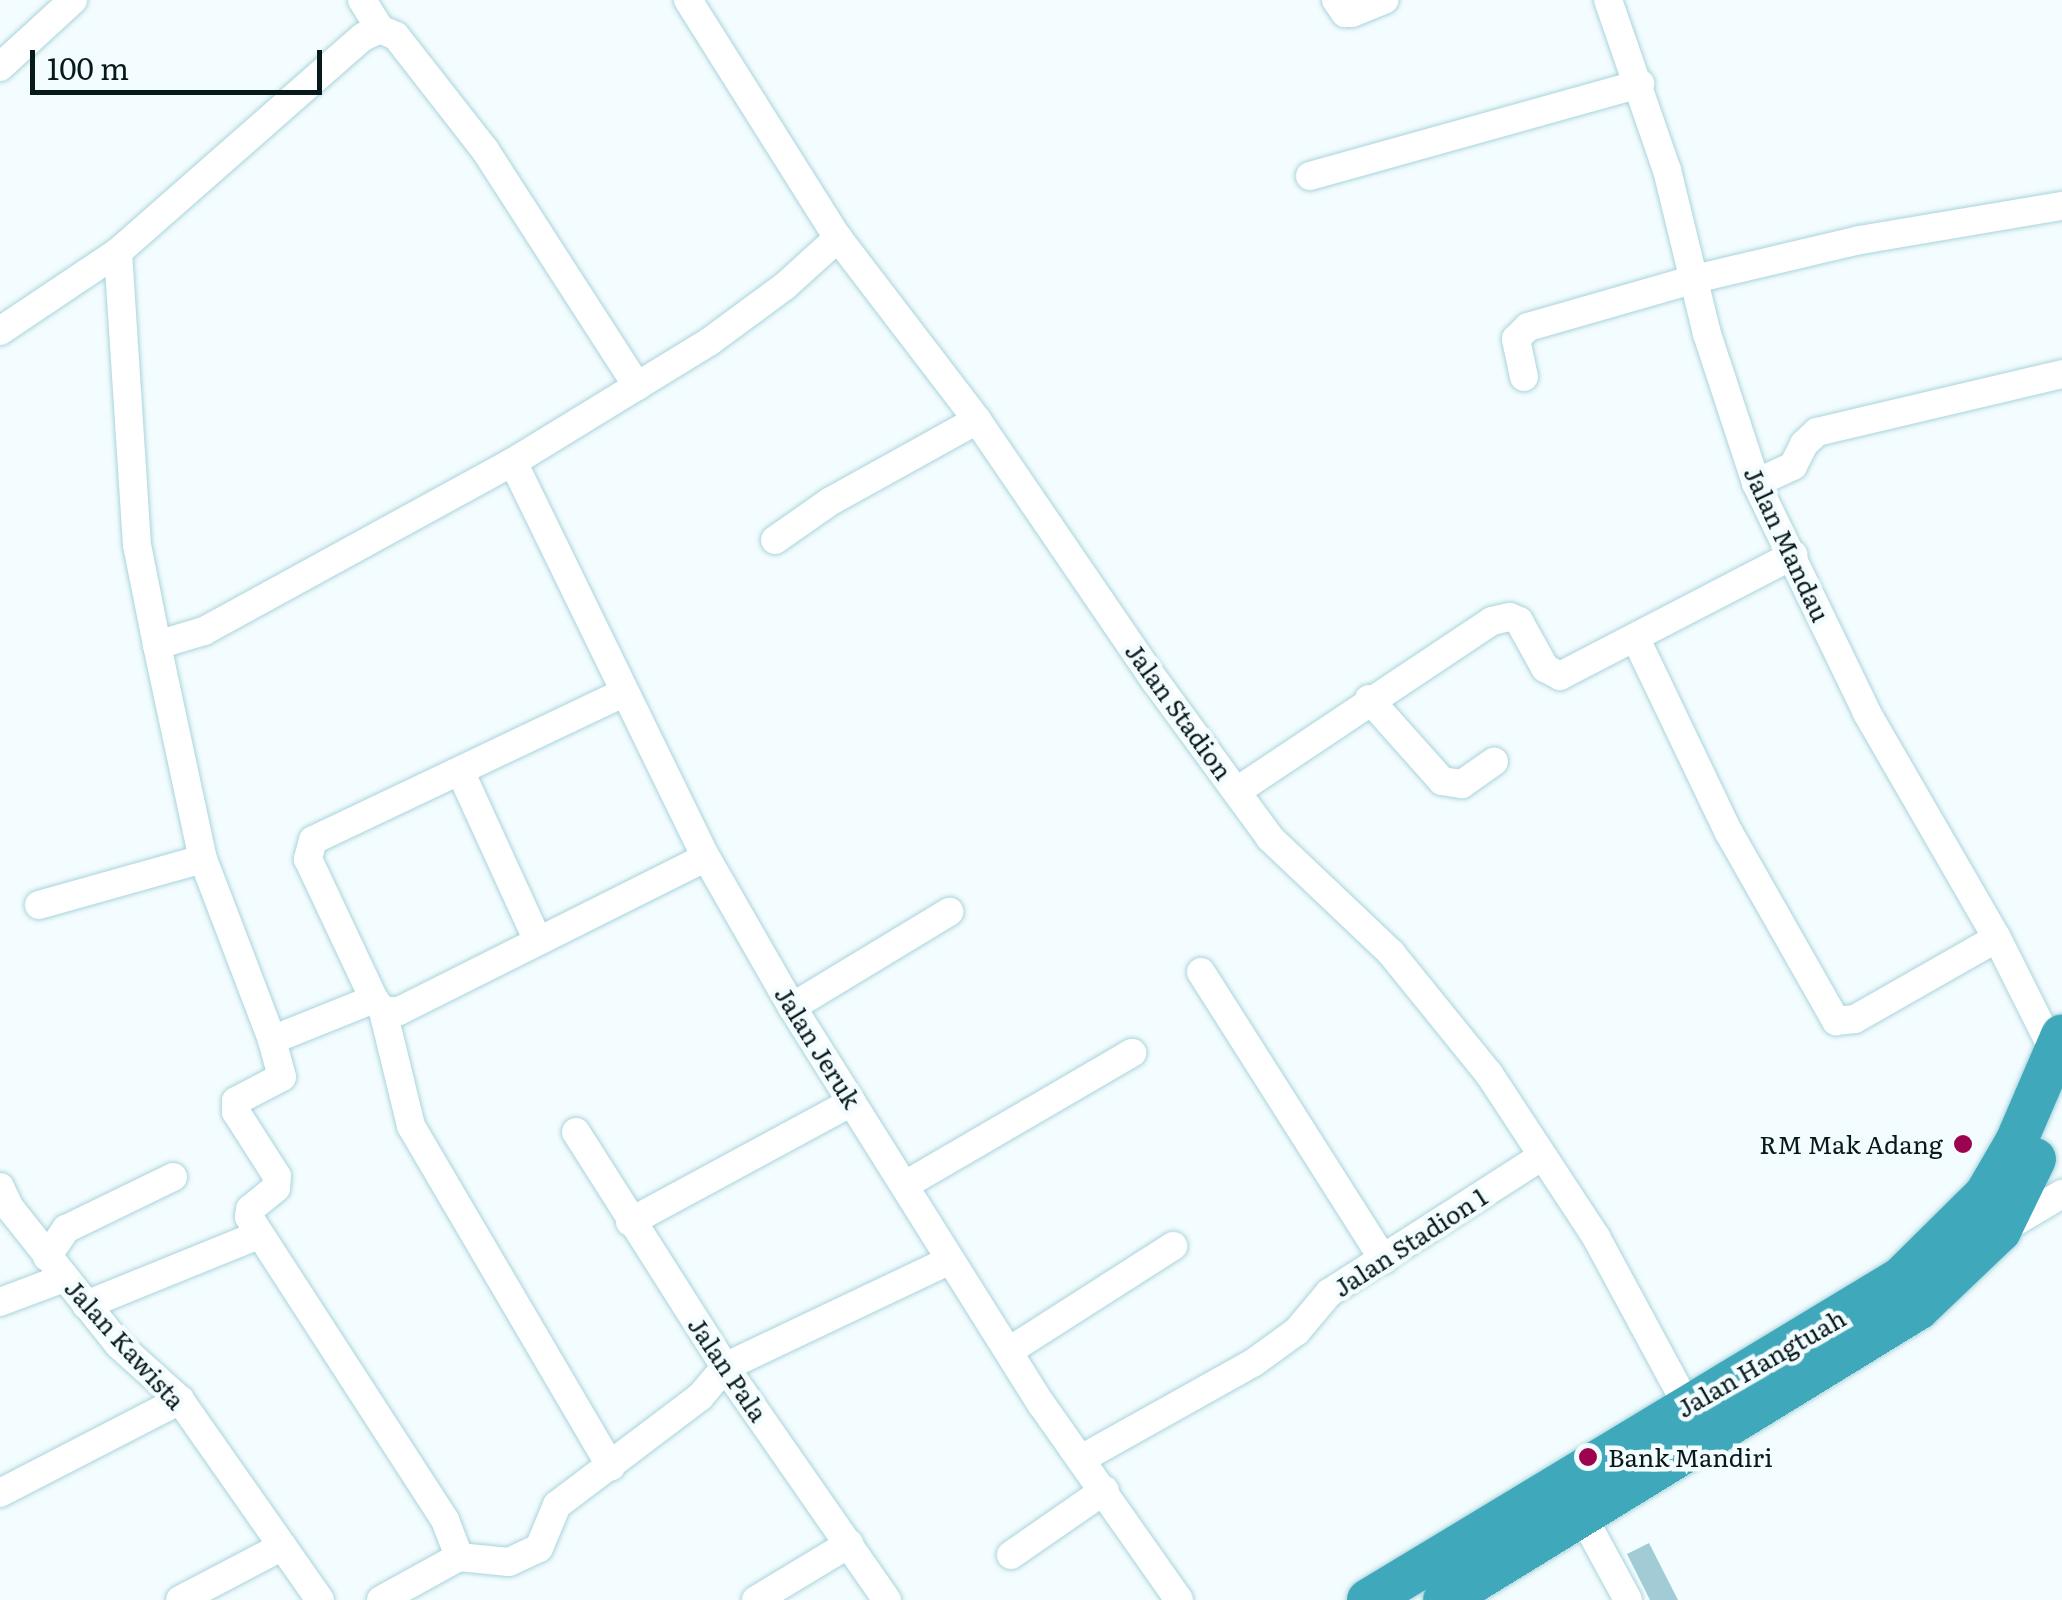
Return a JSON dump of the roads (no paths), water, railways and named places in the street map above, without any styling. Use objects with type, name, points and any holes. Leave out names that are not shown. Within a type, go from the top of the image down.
[{"type":"highway","name":"Jalan Hangtuah","points":[[1368,1600],[1901,1278],[1985,1195],[2016,1142],[2058,1043]]},
{"type":"highway","name":"Jalan Hangtuah","points":[[1444,1600],[1918,1309],[2000,1232],[2062,1099]]},
{"type":"street","points":[[0,68],[73,0]]},
{"type":"street","points":[[362,0],[380,29],[396,36],[485,150],[636,386]]},
{"type":"street","name":"Jalan Stadion","points":[[688,0],[838,238],[977,420],[1156,682],[1237,791],[1282,851],[1338,900],[1442,1011],[1596,1237],[1687,1405]]},
{"type":"street","points":[[1336,0],[1344,12],[1352,13],[1384,0]]},
{"type":"street","name":"Jalan Mandau","points":[[1608,0],[1640,84],[1707,334],[1756,483],[1867,713],[2058,1043]]},
{"type":"street","points":[[0,330],[118,252],[363,37],[380,29]]},
{"type":"street","points":[[1310,176],[1640,84]]},
{"type":"street","points":[[1524,377],[1516,343],[1521,330],[1695,279],[1860,240],[2062,206]]},
{"type":"street","points":[[157,645],[204,630],[513,462],[710,342],[785,286],[838,238]]},
{"type":"street","points":[[118,252],[137,545],[203,858],[272,1040],[282,1078],[240,1097],[235,1107],[278,1176],[272,1193],[249,1212],[258,1235],[445,1520],[459,1557]]},
{"type":"street","points":[[1756,483],[1793,466],[1804,444],[1817,432],[2062,374]]},
{"type":"street","points":[[775,540],[831,501],[977,420]]},
{"type":"street","name":"Jalan Jeruk","points":[[513,462],[706,857],[792,1006],[950,1260],[1179,1600]]},
{"type":"street","points":[[1237,791],[1369,699],[1500,618],[1519,621],[1554,676],[1636,640],[1793,555]]},
{"type":"street","points":[[1636,640],[1728,831],[1836,1021],[1855,1018],[1997,938]]},
{"type":"street","points":[[611,1467],[410,1126],[379,1005],[308,859],[309,845],[319,835],[461,774],[623,693]]},
{"type":"street","points":[[1369,699],[1442,781],[1462,784],[1494,762]]},
{"type":"street","points":[[461,774],[538,941]]},
{"type":"street","points":[[272,1040],[379,1005],[399,1011],[706,857]]},
{"type":"street","points":[[40,905],[203,858]]},
{"type":"street","points":[[792,1006],[949,912]]},
{"type":"street","points":[[1201,972],[1384,1260]]},
{"type":"street","points":[[906,1185],[1132,1054]]},
{"type":"street","points":[[630,1222],[852,1102]]},
{"type":"street","name":"Jalan Pala","points":[[576,1132],[726,1367],[887,1600]]},
{"type":"street","name":"Jalan Stadion 1","points":[[1081,1458],[1254,1363],[1297,1331],[1329,1293],[1541,1157]]},
{"type":"street","points":[[0,1302],[56,1267],[66,1229],[173,1176]]},
{"type":"street","name":"Jalan Kawista","points":[[0,1186],[86,1305],[120,1345],[180,1400],[320,1600]]},
{"type":"street","points":[[2000,1232],[2062,1194]]},
{"type":"street","points":[[86,1305],[258,1235]]},
{"type":"street","points":[[1009,1350],[1173,1246]]},
{"type":"street","points":[[381,1600],[459,1557],[509,1562],[539,1548],[557,1505],[700,1397],[726,1367],[950,1260]]},
{"type":"street","points":[[0,1493],[180,1400]]},
{"type":"street","points":[[1011,1555],[1105,1490]]},
{"type":"street","points":[[1583,1517],[1628,1600]]},
{"type":"street","points":[[756,1600],[849,1544]]},
{"type":"street","points":[[180,1600],[283,1546]]},
{"type":"place","name":"RM Mak Adang","points":[[1963,1144]]},
{"type":"place","name":"Bank Mandiri","points":[[1588,1457]]}]
